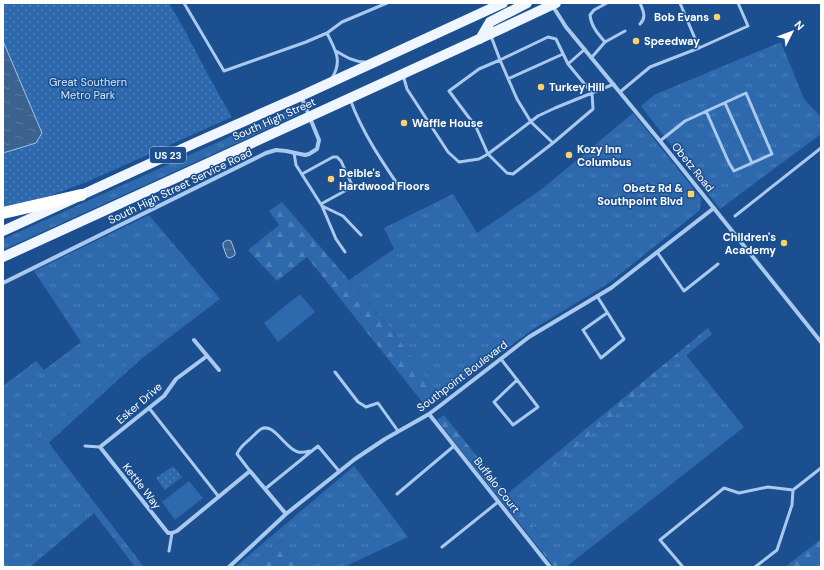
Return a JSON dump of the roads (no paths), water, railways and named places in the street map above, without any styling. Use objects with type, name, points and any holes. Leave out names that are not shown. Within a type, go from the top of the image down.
[{"type":"highway","points":[[3,213],[81,195]]},
{"type":"main road","name":"South High Street","points":[[3,231],[195,142],[301,96],[503,3]]},
{"type":"main road","points":[[480,39],[490,22],[527,3]]},
{"type":"main road","name":"South High Street","points":[[3,257],[85,221],[176,177],[480,39],[553,4]]},
{"type":"street","name":"Obetz Road","points":[[553,4],[566,27],[614,84],[821,342]]},
{"type":"street","name":"South High Street Service Road","points":[[3,283],[266,154],[276,150],[286,150],[301,155],[310,154],[318,147],[319,140],[301,96]]},
{"type":"street","name":"Southpoint Boulevard","points":[[228,567],[286,514],[339,471],[385,438],[429,414],[530,337],[611,288],[714,208]]},
{"type":"street","points":[[194,340],[219,370]]},
{"type":"street","name":"Esker Drive","points":[[100,447],[164,396],[176,380],[207,356]]},
{"type":"street","name":"Buffalo Court","points":[[429,414],[550,567]]},
{"type":"street","name":"Kettle Way","points":[[100,447],[158,522],[168,533],[172,533]]},
{"type":"street","points":[[172,533],[178,531],[250,471],[286,514]]},
{"type":"lane","points":[[184,3],[224,71],[306,42],[327,33],[342,22],[388,3]]},
{"type":"lane","points":[[605,42],[598,34],[591,21],[590,15],[594,10],[607,3]]},
{"type":"lane","points":[[640,3],[645,16],[644,20],[640,24]]},
{"type":"lane","points":[[680,3],[699,48]]},
{"type":"lane","points":[[620,92],[650,67],[699,48],[748,26],[738,3]]},
{"type":"lane","points":[[592,58],[605,42],[625,31]]},
{"type":"lane","points":[[327,33],[336,51],[338,62],[336,72],[330,82]]},
{"type":"lane","points":[[490,34],[517,99],[531,122],[553,143]]},
{"type":"lane","points":[[548,37],[556,39],[562,49],[563,54],[568,64],[592,93],[593,109],[513,174],[507,173],[488,154],[476,127],[449,92],[479,69],[548,37]]},
{"type":"lane","points":[[568,64],[585,49]]},
{"type":"lane","points":[[336,51],[348,59],[358,62],[374,62]]},
{"type":"lane","points":[[508,79],[563,54]]},
{"type":"lane","points":[[403,74],[407,89],[448,152],[458,162],[479,159],[488,154],[538,116],[614,84]]},
{"type":"lane","points":[[660,141],[685,121],[706,111],[746,93],[772,154],[734,171],[706,111]]},
{"type":"lane","points":[[350,98],[357,119],[382,162],[400,188]]},
{"type":"lane","points":[[724,103],[752,163]]},
{"type":"lane","points":[[735,216],[821,148]]},
{"type":"lane","points":[[294,153],[296,164],[321,205],[336,239],[345,252]]},
{"type":"lane","points":[[302,174],[333,157],[337,157],[341,161],[352,188],[321,205]]},
{"type":"lane","points":[[321,205],[343,216],[361,236]]},
{"type":"lane","points":[[657,252],[684,291],[718,264]]},
{"type":"lane","points":[[597,296],[624,339],[601,358],[583,330],[607,313]]},
{"type":"lane","points":[[501,359],[538,407],[513,425],[494,402],[517,380]]},
{"type":"lane","points":[[335,372],[358,402],[366,407],[378,403],[398,432]]},
{"type":"lane","points":[[148,408],[219,497]]},
{"type":"lane","points":[[250,471],[237,454],[240,447],[261,429],[267,428],[273,430],[293,450],[300,453],[310,451]]},
{"type":"lane","points":[[85,446],[100,447]]},
{"type":"lane","points":[[265,489],[318,446],[339,471]]},
{"type":"lane","points":[[397,494],[454,446]]},
{"type":"lane","points":[[683,567],[660,540],[724,488],[739,493],[768,487],[793,490],[821,468]]},
{"type":"lane","points":[[756,567],[777,550],[792,505],[793,490]]},
{"type":"lane","points":[[442,547],[498,502]]},
{"type":"lane","points":[[169,551],[172,533]]},
{"type":"water","points":[[3,41],[42,133],[36,143],[3,153]]},
{"type":"water","points":[[227,240],[231,241],[235,252],[235,255],[230,258],[227,257],[223,246],[223,243]]},
{"type":"place","name":"Bob Evans","points":[[717,17]]},
{"type":"place","name":"Speedway","points":[[636,41]]},
{"type":"place","name":"Turkey Hill","points":[[541,87]]},
{"type":"place","name":"Waffle House","points":[[404,123]]},
{"type":"place","name":"Kozy Inn Columbus","points":[[569,155]]},
{"type":"place","name":"Deible's Hardwood Floors","points":[[331,179]]},
{"type":"place","name":"Obetz Rd & Southpoint Blvd","points":[[691,194]]},
{"type":"place","name":"Children's Academy","points":[[784,243]]},
{"type":"park label","name":"Great Southern Metro Park","points":[[88,88]]}]
